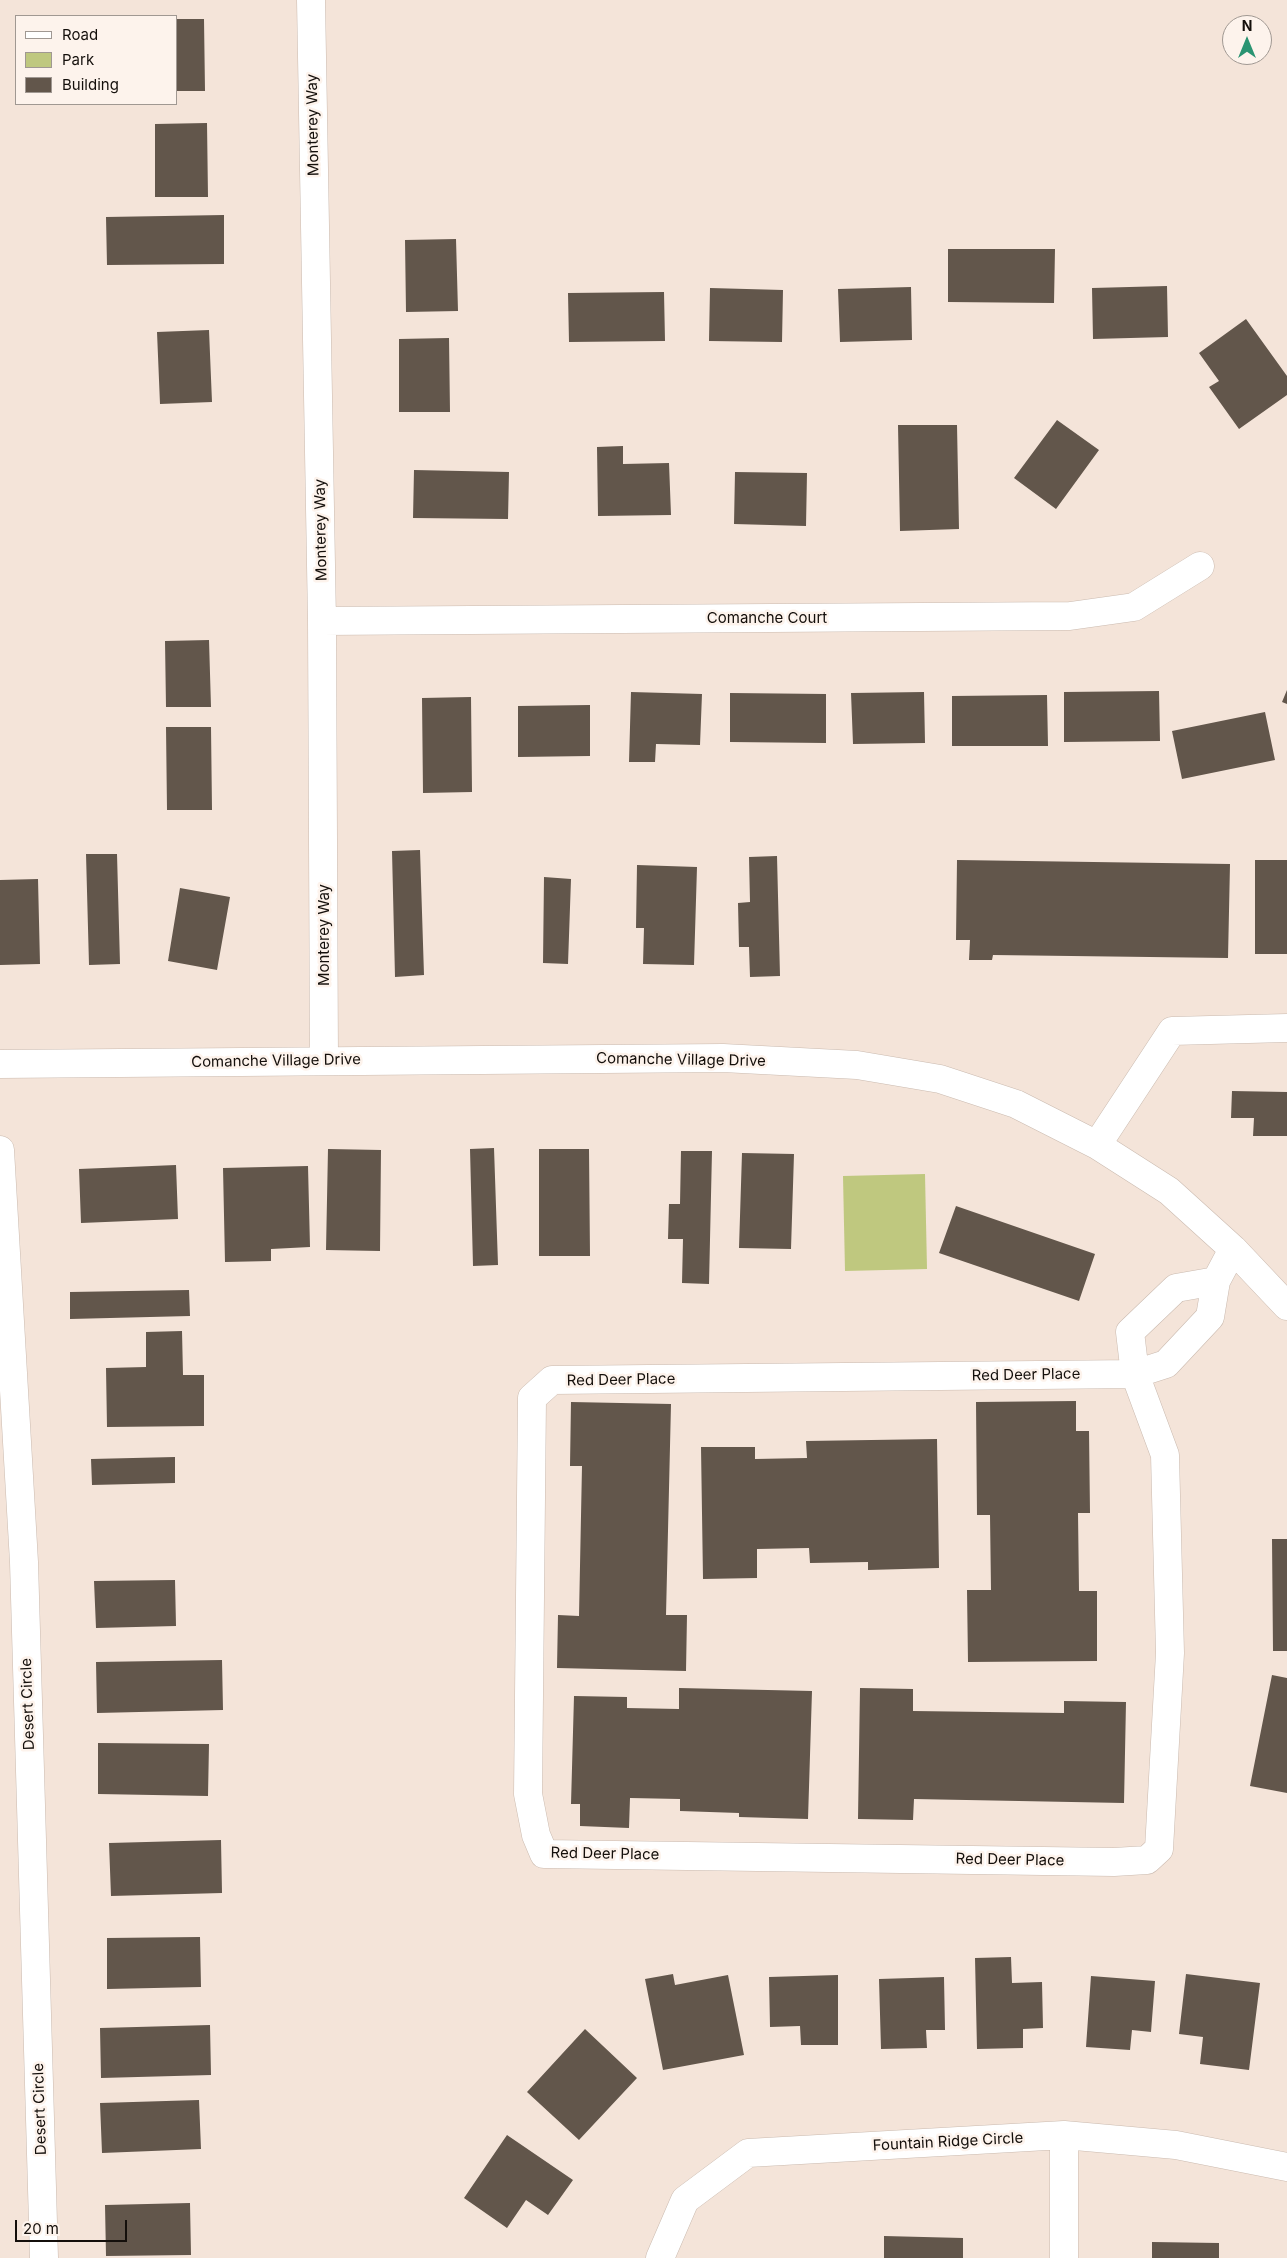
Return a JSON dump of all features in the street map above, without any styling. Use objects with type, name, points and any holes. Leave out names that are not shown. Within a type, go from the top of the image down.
[{"type":"street","name":"Monterey Way","points":[[311,0],[322,621],[324,1061]]},
{"type":"street","name":"Comanche Court","points":[[322,621],[1070,616],[1134,607],[1200,566]]},
{"type":"street","points":[[1097,1145],[1172,1031],[1287,1028]]},
{"type":"street","name":"Comanche Village Drive","points":[[0,1064],[723,1058],[857,1065],[940,1079],[1016,1104],[1097,1145],[1169,1191],[1233,1249],[1287,1306]]},
{"type":"street","name":"Desert Circle","points":[[0,1150],[24,1562],[44,2258]]},
{"type":"street","name":"Red Deer Place","points":[[1216,1280],[1176,1288],[1130,1332],[1136,1374],[1165,1455],[1170,1653],[1159,1849],[1147,1860],[1114,1862],[544,1854],[536,1835],[528,1794],[532,1398],[552,1380],[1136,1374],[1166,1364],[1210,1317],[1216,1280],[1233,1249]]},
{"type":"street","points":[[1064,2135],[1064,2258]]},
{"type":"street","name":"Fountain Ridge Circle","points":[[660,2258],[685,2200],[748,2153],[1064,2135],[1176,2145],[1287,2167]]},
{"type":"green space","points":[[925,1174],[927,1269],[845,1271],[843,1176]]},
{"type":"building","points":[[178,19],[204,19],[205,91],[178,91]]},
{"type":"building","points":[[207,123],[208,197],[155,197],[155,124]]},
{"type":"building","points":[[224,215],[224,264],[107,265],[106,217]]},
{"type":"building","points":[[456,239],[458,311],[406,312],[405,240]]},
{"type":"building","points":[[948,249],[1055,249],[1054,303],[948,302]]},
{"type":"building","points":[[1167,286],[1168,337],[1093,339],[1092,288]]},
{"type":"building","points":[[911,287],[912,340],[840,342],[838,289]]},
{"type":"building","points":[[710,288],[783,290],[782,342],[709,341]]},
{"type":"building","points":[[664,292],[665,341],[569,342],[568,293]]},
{"type":"building","points":[[1246,319],[1287,376],[1287,395],[1239,429],[1209,387],[1219,381],[1199,353]]},
{"type":"building","points":[[209,330],[212,402],[160,404],[157,332]]},
{"type":"building","points":[[449,338],[450,412],[399,412],[399,339]]},
{"type":"building","points":[[1057,420],[1099,450],[1056,509],[1014,478]]},
{"type":"building","points":[[898,425],[957,425],[959,529],[900,531]]},
{"type":"building","points":[[623,446],[623,464],[669,463],[671,515],[598,516],[597,447]]},
{"type":"building","points":[[414,470],[509,472],[508,519],[413,518]]},
{"type":"building","points":[[735,472],[807,473],[806,526],[734,524]]},
{"type":"building","points":[[209,640],[211,707],[166,707],[165,641]]},
{"type":"building","points":[[1287,690],[1287,704],[1282,702]]},
{"type":"building","points":[[1159,691],[1160,741],[1064,742],[1064,692]]},
{"type":"building","points":[[631,692],[702,694],[700,745],[656,744],[655,762],[629,762]]},
{"type":"building","points":[[924,692],[925,743],[853,744],[851,693]]},
{"type":"building","points":[[730,693],[826,694],[826,743],[730,742]]},
{"type":"building","points":[[1047,695],[1048,746],[952,746],[952,696]]},
{"type":"building","points":[[471,697],[472,792],[423,793],[422,698]]},
{"type":"building","points":[[590,705],[590,756],[518,757],[518,706]]},
{"type":"building","points":[[1265,712],[1275,760],[1182,779],[1172,731]]},
{"type":"building","points":[[166,727],[211,727],[212,810],[167,810]]},
{"type":"building","points":[[420,850],[424,975],[395,977],[392,851]]},
{"type":"building","points":[[86,854],[117,854],[120,964],[89,965]]},
{"type":"building","points":[[777,856],[780,976],[750,977],[749,947],[739,947],[738,903],[750,902],[749,857]]},
{"type":"building","points":[[957,860],[1230,864],[1228,958],[993,955],[992,960],[969,960],[970,940],[956,940]]},
{"type":"building","points":[[1255,860],[1287,860],[1287,954],[1255,954]]},
{"type":"building","points":[[637,865],[697,867],[694,965],[643,964],[644,928],[636,928]]},
{"type":"building","points":[[544,877],[571,879],[568,964],[543,963]]},
{"type":"building","points":[[38,879],[40,964],[0,965],[0,880]]},
{"type":"building","points":[[180,888],[230,897],[217,970],[168,961]]},
{"type":"building","points":[[1232,1091],[1287,1092],[1287,1136],[1253,1136],[1254,1118],[1231,1118]]},
{"type":"building","points":[[494,1148],[498,1265],[473,1266],[470,1149]]},
{"type":"building","points":[[328,1149],[381,1150],[380,1251],[326,1250]]},
{"type":"building","points":[[539,1149],[589,1149],[590,1256],[539,1256]]},
{"type":"building","points":[[681,1151],[712,1151],[709,1284],[682,1283],[683,1239],[668,1239],[669,1204],[680,1204]]},
{"type":"building","points":[[742,1153],[794,1154],[791,1249],[739,1248]]},
{"type":"building","points":[[176,1165],[178,1219],[81,1223],[79,1169]]},
{"type":"building","points":[[308,1166],[310,1247],[271,1249],[271,1261],[225,1262],[223,1168]]},
{"type":"building","points":[[956,1206],[1095,1254],[1079,1301],[939,1253]]},
{"type":"building","points":[[189,1290],[190,1316],[70,1319],[70,1292]]},
{"type":"building","points":[[182,1331],[183,1375],[204,1375],[204,1426],[107,1427],[106,1368],[146,1367],[146,1332]]},
{"type":"building","points":[[1076,1401],[1076,1431],[1089,1431],[1090,1513],[1078,1513],[1079,1591],[1097,1591],[1097,1661],[968,1662],[967,1590],[991,1590],[990,1515],[977,1515],[976,1402]]},
{"type":"building","points":[[571,1402],[671,1404],[666,1615],[687,1615],[686,1671],[557,1668],[558,1615],[579,1616],[582,1466],[570,1466]]},
{"type":"building","points":[[937,1439],[939,1568],[868,1570],[868,1562],[810,1563],[809,1548],[757,1549],[757,1578],[703,1579],[701,1447],[755,1447],[755,1459],[807,1458],[806,1441]]},
{"type":"building","points":[[175,1457],[175,1483],[92,1485],[91,1459]]},
{"type":"building","points":[[1272,1539],[1287,1539],[1287,1651],[1273,1651]]},
{"type":"building","points":[[175,1580],[176,1626],[96,1628],[94,1581]]},
{"type":"building","points":[[222,1660],[223,1710],[97,1713],[96,1662]]},
{"type":"building","points":[[1272,1675],[1287,1678],[1287,1793],[1250,1786]]},
{"type":"building","points":[[679,1688],[812,1691],[808,1819],[739,1817],[739,1813],[680,1811],[680,1799],[630,1798],[629,1828],[580,1826],[580,1804],[571,1804],[574,1696],[627,1697],[627,1708],[679,1709]]},
{"type":"building","points":[[860,1688],[913,1689],[913,1711],[1064,1713],[1064,1701],[1126,1702],[1124,1803],[914,1799],[913,1820],[858,1819]]},
{"type":"building","points":[[98,1743],[209,1744],[208,1796],[98,1794]]},
{"type":"building","points":[[221,1840],[222,1893],[111,1896],[109,1843]]},
{"type":"building","points":[[200,1937],[201,1987],[107,1989],[107,1938]]},
{"type":"building","points":[[1011,1957],[1012,1983],[1042,1982],[1043,2028],[1023,2029],[1023,2048],[977,2049],[975,1958]]},
{"type":"building","points":[[673,1974],[675,1985],[728,1975],[744,2055],[663,2070],[645,1979]]},
{"type":"building","points":[[1186,1974],[1260,1983],[1249,2070],[1200,2064],[1203,2037],[1179,2034]]},
{"type":"building","points":[[838,1975],[838,2045],[801,2045],[800,2026],[770,2027],[769,1977]]},
{"type":"building","points":[[1091,1976],[1155,1981],[1151,2032],[1132,2030],[1130,2050],[1086,2047]]},
{"type":"building","points":[[944,1977],[945,2030],[926,2030],[927,2048],[881,2049],[879,1979]]},
{"type":"building","points":[[210,2025],[211,2075],[101,2078],[100,2028]]},
{"type":"building","points":[[585,2029],[637,2078],[579,2140],[527,2092]]},
{"type":"building","points":[[199,2100],[201,2149],[102,2153],[100,2103]]},
{"type":"building","points":[[507,2135],[573,2180],[548,2215],[526,2200],[507,2228],[464,2198]]},
{"type":"building","points":[[190,2203],[191,2255],[106,2256],[105,2205]]},
{"type":"building","points":[[884,2236],[963,2238],[963,2258],[884,2258]]},
{"type":"building","points":[[1152,2242],[1219,2243],[1219,2258],[1152,2258]]}]
